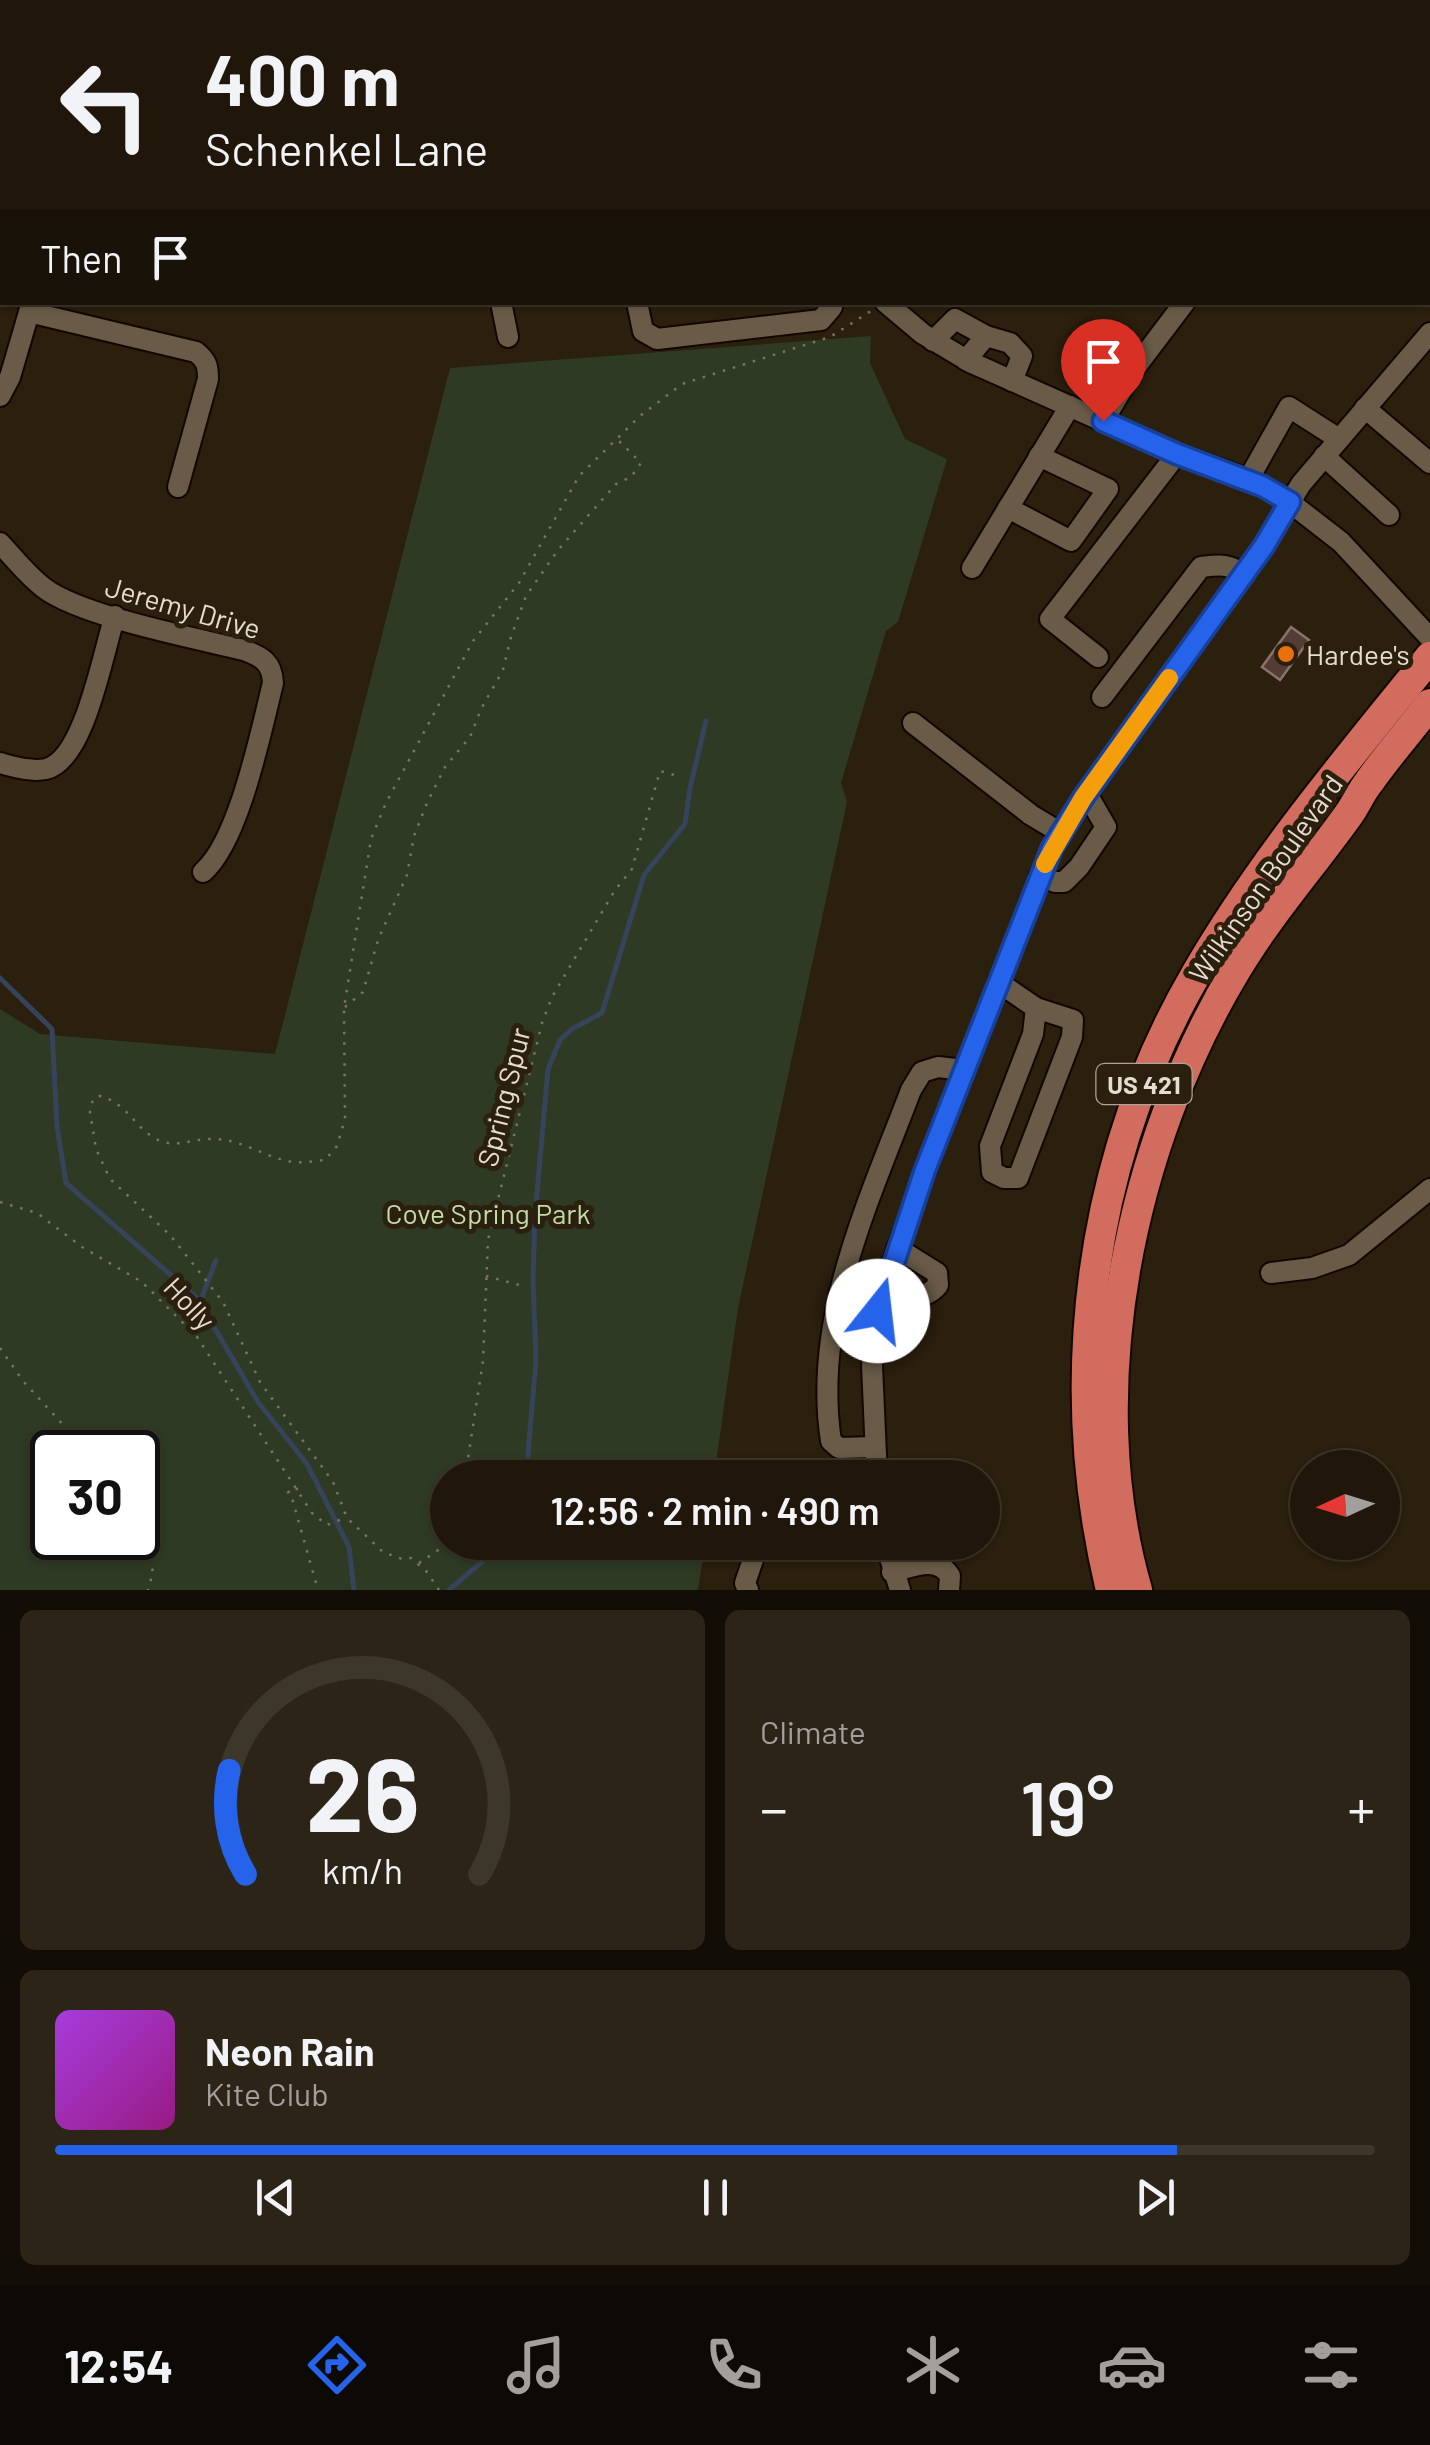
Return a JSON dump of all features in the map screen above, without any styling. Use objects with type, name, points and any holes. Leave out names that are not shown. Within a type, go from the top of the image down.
[{"type":"highway","name":"Wilkinson Boulevard","points":[[1111,1590],[1096,1518],[1088,1451],[1086,1350],[1097,1248],[1136,1104],[1195,975],[1236,911],[1298,824],[1430,657]]},
{"type":"highway","name":"Wilkinson Boulevard","points":[[1136,1590],[1119,1500],[1116,1348],[1128,1256],[1159,1138],[1197,1043],[1238,967],[1366,784],[1430,704]]},
{"type":"street","points":[[502,305],[508,337]]},
{"type":"street","points":[[638,305],[643,330],[657,339],[821,320],[831,305]]},
{"type":"street","points":[[1103,421],[1135,368],[1184,305]]},
{"type":"street","points":[[0,396],[10,377],[31,307],[196,352],[208,366],[208,379],[178,487]]},
{"type":"street","points":[[894,308],[933,341],[966,360],[1177,454],[1248,480],[1290,502],[1340,542],[1430,638]]},
{"type":"street","points":[[933,341],[952,311],[986,336],[1010,342],[1022,356],[1012,381]]},
{"type":"street","points":[[966,360],[986,336]]},
{"type":"street","points":[[875,1460],[872,1365],[882,1292],[1040,874],[1086,794],[1244,575],[1290,502],[1339,438],[1426,344]]},
{"type":"street","points":[[972,568],[1070,406]]},
{"type":"street","points":[[1248,480],[1289,407],[1339,438]]},
{"type":"street","points":[[1365,408],[1430,464]]},
{"type":"street","points":[[1098,657],[1050,620],[1177,454]]},
{"type":"street","points":[[1008,508],[1072,541],[1108,488],[1039,456]]},
{"type":"street","points":[[1324,456],[1389,514]]},
{"type":"street","name":"Jeremy Drive","points":[[0,543],[44,588],[64,599],[244,650],[262,657],[272,670],[273,683],[240,806],[226,840],[203,872]]},
{"type":"street","points":[[1102,697],[1201,568],[1235,567],[1244,575]]},
{"type":"street","points":[[0,763],[48,769],[68,754],[81,728],[114,616]]},
{"type":"street","points":[[913,723],[1031,815],[1062,833]]},
{"type":"street","points":[[1040,874],[1064,882],[1106,827],[1086,794]]},
{"type":"street","points":[[998,982],[1036,1008],[1073,1020],[1072,1037],[1018,1178],[1004,1178],[992,1172],[990,1146],[1033,1034],[1036,1008]]},
{"type":"street","points":[[874,1447],[839,1448],[831,1441],[828,1371],[836,1304],[911,1090],[922,1072],[938,1067],[964,1070]]},
{"type":"street","points":[[1271,1273],[1312,1268],[1349,1255],[1430,1189]]},
{"type":"street","points":[[882,1292],[914,1298],[931,1294],[938,1285],[937,1273],[897,1248]]},
{"type":"street","points":[[748,1590],[746,1584],[754,1560]]},
{"type":"street","points":[[896,1581],[934,1563],[947,1570],[949,1590]]},
{"type":"path","points":[[438,1588],[411,1558],[383,1552],[347,1518],[333,1482],[260,1382],[223,1302],[170,1235],[110,1179],[96,1149],[90,1112],[93,1099],[100,1096],[128,1111],[154,1138],[176,1145],[208,1138],[236,1141],[289,1162],[324,1160],[337,1146],[345,1118],[344,1008],[371,840],[386,802],[473,642],[519,582],[579,476],[616,438],[682,384],[830,337],[894,308]]},
{"type":"path","points":[[344,1008],[363,992],[378,940],[407,875],[414,836],[427,803],[445,767],[470,737],[503,670],[510,637],[526,596],[558,550],[616,484],[630,477],[641,464],[616,438]]},
{"type":"path","name":"Spring Spur","points":[[468,1460],[483,1360],[488,1240],[542,1022],[552,997],[614,890],[632,869],[660,771],[678,776]]},
{"type":"path","name":"Holly","points":[[0,1202],[37,1213],[82,1247],[142,1282],[197,1337],[312,1513],[327,1524],[347,1518]]},
{"type":"path","points":[[486,1276],[523,1286]]},
{"type":"path","points":[[0,1348],[68,1430]]},
{"type":"path","points":[[299,1489],[291,1488],[288,1493],[318,1590]]},
{"type":"path","points":[[418,1564],[430,1556]]},
{"type":"path","points":[[148,1590],[153,1572],[150,1560]]},
{"type":"green space","name":"Cove Spring Park","points":[[871,336],[870,363],[905,439],[947,459],[898,622],[886,631],[841,783],[847,802],[738,1308],[716,1460],[430,1460],[430,1560],[702,1560],[698,1590],[0,1590],[0,1009],[40,1034],[275,1054],[450,368]]},
{"type":"building","name":"Hardee's","points":[[1291,627],[1309,640],[1280,680],[1262,667]]},
{"type":"waterway","points":[[528,1460],[536,1360],[535,1216],[548,1069],[560,1040],[602,1013],[644,875],[685,824],[706,721]]},
{"type":"waterway","points":[[0,978],[52,1029],[57,1126],[66,1183],[197,1298],[258,1402],[307,1464],[349,1547],[354,1590]]},
{"type":"waterway","points":[[200,1302],[216,1260]]},
{"type":"waterway","points":[[449,1590],[484,1560]]},
{"type":"slow traffic","points":[[1045,864],[1083,798],[1169,678]]},
{"type":"place","name":"Hardee's","points":[[1286,654]]},
{"type":"route","points":[[878,1311],[925,1170],[1052,848],[1083,798],[1264,546],[1290,502],[1240,476],[1177,454],[1103,421]]}]
